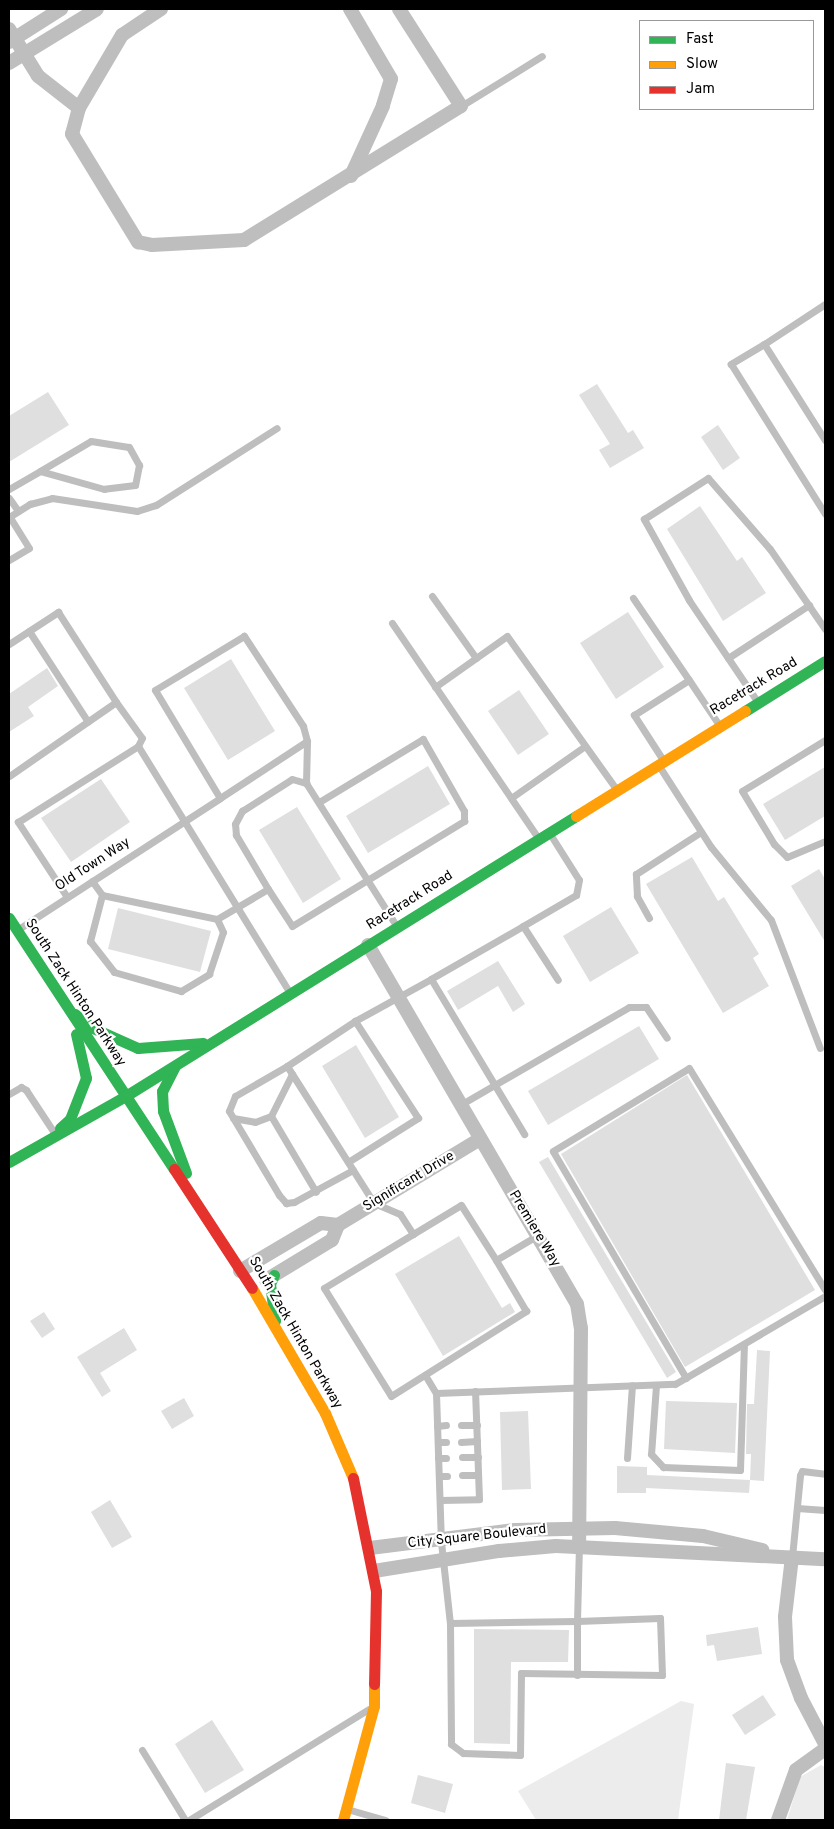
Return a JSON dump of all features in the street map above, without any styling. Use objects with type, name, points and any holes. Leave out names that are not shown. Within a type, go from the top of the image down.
[{"type":"main road","name":"Racetrack Road","points":[[9,1162],[55,1134],[124,1097],[719,725],[825,662]]},
{"type":"main road","name":"South Zack Hinton Parkway","points":[[9,918],[124,1097],[198,1205],[279,1334],[325,1413],[353,1475],[374,1571],[374,1706],[345,1815]]},
{"type":"main road","points":[[66,1007],[93,1028],[138,1048],[180,1047],[214,1041]]},
{"type":"main road","points":[[55,1134],[70,1119],[86,1078],[66,1007]]},
{"type":"main road","points":[[176,1064],[162,1091],[163,1111],[198,1205]]},
{"type":"main road","points":[[274,1275],[271,1305],[279,1334]]},
{"type":"street","points":[[61,9],[10,36],[45,84],[79,108]]},
{"type":"street","points":[[9,64],[97,9]]},
{"type":"street","points":[[161,9],[122,35],[79,108],[72,134],[80,154],[128,229],[138,242],[152,245],[244,240],[351,176],[461,106],[399,9]]},
{"type":"street","points":[[350,9],[391,79],[383,106],[351,176]]},
{"type":"street","name":"Premiere Way","points":[[368,945],[577,1304],[580,1386],[579,1546]]},
{"type":"street","name":"Significant Drive","points":[[251,1289],[332,1240],[338,1225],[480,1139]]},
{"type":"street","name":"Significant Drive","points":[[240,1271],[321,1222],[338,1225]]},
{"type":"street","name":"City Square Boulevard","points":[[370,1548],[441,1542],[515,1530],[579,1528],[702,1536],[792,1557]]},
{"type":"street","name":"City Square Boulevard","points":[[374,1571],[498,1551],[579,1546],[825,1560]]},
{"type":"street","points":[[792,1557],[785,1617],[787,1660],[801,1698],[825,1744]]},
{"type":"street","points":[[778,1820],[796,1770],[825,1749]]},
{"type":"lane","points":[[461,106],[542,56]]},
{"type":"lane","points":[[825,304],[731,364],[825,514]]},
{"type":"lane","points":[[764,344],[825,440]]},
{"type":"lane","points":[[9,560],[29,548],[9,517],[18,511],[52,498],[137,511],[156,505],[277,428]]},
{"type":"lane","points":[[9,490],[40,471],[91,441],[129,447],[139,465],[135,484],[104,488],[40,471]]},
{"type":"lane","points":[[757,702],[689,600],[644,519],[708,478],[770,549],[825,629]]},
{"type":"lane","points":[[9,498],[18,511]]},
{"type":"lane","points":[[432,596],[476,658]]},
{"type":"lane","points":[[633,598],[719,725]]},
{"type":"lane","points":[[728,658],[809,605]]},
{"type":"lane","points":[[9,644],[58,612],[116,702],[142,738],[138,746],[18,822],[67,897]]},
{"type":"lane","points":[[392,623],[538,839]]},
{"type":"lane","points":[[29,631],[88,722]]},
{"type":"lane","points":[[220,798],[156,690],[244,636],[303,726],[307,741],[306,783],[397,927]]},
{"type":"lane","points":[[435,687],[507,636],[616,790]]},
{"type":"lane","points":[[690,680],[634,715],[701,832],[771,920],[820,1048]]},
{"type":"lane","points":[[9,776],[116,702]]},
{"type":"lane","points":[[306,783],[292,779],[242,811],[235,824],[236,835],[292,926],[464,821],[464,811],[423,739],[319,802]]},
{"type":"lane","points":[[825,740],[742,791],[774,844],[787,857],[825,841]]},
{"type":"lane","name":"Old Town Way","points":[[17,930],[307,741]]},
{"type":"lane","points":[[138,746],[290,994]]},
{"type":"lane","points":[[511,798],[586,746]]},
{"type":"lane","points":[[353,1170],[316,1192],[286,1203],[233,1118],[230,1102],[235,1096],[287,1066],[355,1021],[576,895],[580,880],[549,832]]},
{"type":"lane","points":[[650,918],[637,896],[636,874],[701,832]]},
{"type":"lane","points":[[92,880],[102,895],[217,919],[268,889]]},
{"type":"lane","points":[[102,895],[90,941],[114,972],[181,992],[209,974],[223,932],[217,919]]},
{"type":"lane","points":[[523,926],[558,980]]},
{"type":"lane","points":[[431,979],[524,1134]]},
{"type":"lane","points":[[460,1105],[629,1007],[646,1007],[667,1038]]},
{"type":"lane","points":[[348,1162],[418,1118],[355,1021]]},
{"type":"lane","points":[[287,1066],[374,1203],[400,1214],[413,1234]]},
{"type":"lane","points":[[686,1378],[552,1151],[689,1068],[825,1290]]},
{"type":"lane","points":[[233,1118],[255,1122],[271,1116],[292,1074]]},
{"type":"lane","points":[[9,1094],[21,1087],[26,1090],[55,1134]]},
{"type":"lane","points":[[271,1116],[316,1192]]},
{"type":"lane","points":[[461,1205],[526,1311],[391,1396],[324,1288],[413,1234],[461,1205]]},
{"type":"lane","points":[[496,1260],[538,1235]]},
{"type":"lane","points":[[436,1393],[580,1386],[675,1384],[825,1296]]},
{"type":"lane","points":[[656,1385],[651,1454],[663,1467],[740,1470],[744,1344]]},
{"type":"lane","points":[[426,1375],[436,1393],[438,1426],[442,1442],[441,1542],[450,1623],[451,1744],[462,1752],[520,1755],[521,1673],[577,1675],[662,1674],[660,1618],[450,1623]]},
{"type":"lane","points":[[627,1458],[632,1386]]},
{"type":"lane","points":[[440,1500],[479,1498],[475,1391]]},
{"type":"lane","points":[[461,1425],[477,1425]]},
{"type":"lane","points":[[438,1426],[446,1426]]},
{"type":"lane","points":[[462,1442],[477,1441]]},
{"type":"lane","points":[[462,1457],[478,1457]]},
{"type":"lane","points":[[792,1557],[802,1471],[825,1474]]},
{"type":"lane","points":[[462,1475],[478,1475]]},
{"type":"lane","points":[[797,1508],[825,1510]]},
{"type":"lane","points":[[577,1675],[579,1546]]},
{"type":"lane","points":[[142,1750],[187,1820],[374,1706]]},
{"type":"lane","points":[[345,1815],[385,1820]]},
{"type":"shaded area","points":[[681,1701],[694,1704],[678,1820],[536,1820],[518,1791]]},
{"type":"shaded area","points":[[821,1765],[825,1767],[825,1820],[787,1820],[800,1777]]},
{"type":"building","points":[[597,384],[628,433],[633,430],[644,448],[610,468],[599,450],[610,444],[579,395]]},
{"type":"building","points":[[48,392],[69,425],[9,462],[9,416]]},
{"type":"building","points":[[718,425],[740,458],[723,470],[701,437]]},
{"type":"building","points":[[700,506],[737,561],[742,557],[766,593],[723,621],[667,529]]},
{"type":"building","points":[[628,612],[664,667],[616,699],[580,643]]},
{"type":"building","points":[[231,659],[275,731],[228,760],[184,688]]},
{"type":"building","points":[[47,668],[58,686],[28,707],[34,716],[9,732],[9,694]]},
{"type":"building","points":[[519,690],[549,734],[518,755],[488,711]]},
{"type":"building","points":[[428,766],[450,804],[368,853],[346,816]]},
{"type":"building","points":[[825,767],[825,816],[785,840],[763,804]]},
{"type":"building","points":[[101,779],[130,822],[71,862],[41,818]]},
{"type":"building","points":[[297,807],[341,879],[303,903],[259,830]]},
{"type":"building","points":[[692,857],[718,901],[724,897],[759,954],[753,958],[769,986],[723,1013],[646,884]]},
{"type":"building","points":[[819,869],[825,879],[825,942],[791,886]]},
{"type":"building","points":[[611,907],[639,953],[590,982],[563,936]]},
{"type":"building","points":[[118,908],[211,931],[200,972],[108,949]]},
{"type":"building","points":[[498,961],[525,1004],[513,1012],[498,986],[458,1010],[447,991]]},
{"type":"building","points":[[639,1026],[659,1059],[548,1125],[528,1091]]},
{"type":"building","points":[[356,1045],[399,1117],[365,1138],[322,1066]]},
{"type":"building","points":[[687,1075],[815,1290],[685,1367],[561,1154]]},
{"type":"building","points":[[548,1157],[676,1372],[667,1378],[539,1162]]},
{"type":"building","points":[[459,1236],[502,1308],[510,1303],[515,1312],[443,1356],[395,1274]]},
{"type":"building","points":[[44,1312],[55,1329],[42,1338],[30,1321]]},
{"type":"building","points":[[124,1328],[137,1350],[100,1373],[111,1391],[102,1397],[77,1357]]},
{"type":"building","points":[[757,1350],[770,1351],[764,1481],[750,1480],[751,1454],[746,1454],[747,1404],[754,1404]]},
{"type":"building","points":[[184,1398],[194,1416],[172,1429],[161,1411]]},
{"type":"building","points":[[666,1401],[737,1403],[735,1453],[664,1449]]},
{"type":"building","points":[[528,1411],[531,1489],[502,1490],[500,1412]]},
{"type":"building","points":[[617,1466],[647,1467],[647,1475],[750,1480],[749,1493],[646,1488],[646,1493],[617,1493]]},
{"type":"building","points":[[110,1500],[132,1537],[112,1548],[91,1512]]},
{"type":"building","points":[[758,1627],[762,1654],[717,1661],[714,1645],[707,1646],[706,1635]]},
{"type":"building","points":[[474,1629],[569,1630],[568,1662],[511,1662],[510,1744],[474,1743]]},
{"type":"building","points":[[763,1695],[776,1715],[745,1735],[732,1715]]},
{"type":"building","points":[[212,1720],[244,1770],[205,1793],[175,1744]]},
{"type":"building","points":[[726,1763],[755,1767],[746,1820],[719,1820]]},
{"type":"building","points":[[418,1775],[453,1784],[445,1813],[411,1803]]},
{"type":"traffic: fast","points":[[745,711],[825,661]]},
{"type":"traffic: fast","points":[[9,1162],[124,1097],[576,816]]},
{"type":"traffic: fast","points":[[9,918],[174,1169]]},
{"type":"traffic: fast","points":[[75,1014],[93,1028],[138,1048],[203,1043]]},
{"type":"traffic: fast","points":[[60,1128],[70,1119],[86,1078],[76,1034]]},
{"type":"traffic: fast","points":[[175,1066],[162,1091],[163,1111],[186,1173]]},
{"type":"traffic: fast","points":[[274,1275],[270,1284],[275,1321]]},
{"type":"traffic: slow","points":[[576,816],[745,711]]},
{"type":"traffic: slow","points":[[252,1288],[325,1413],[353,1478]]},
{"type":"traffic: slow","points":[[343,1820],[374,1706],[374,1684]]},
{"type":"traffic: jam","points":[[174,1169],[252,1288]]},
{"type":"traffic: jam","points":[[353,1478],[376,1591],[374,1684]]}]
